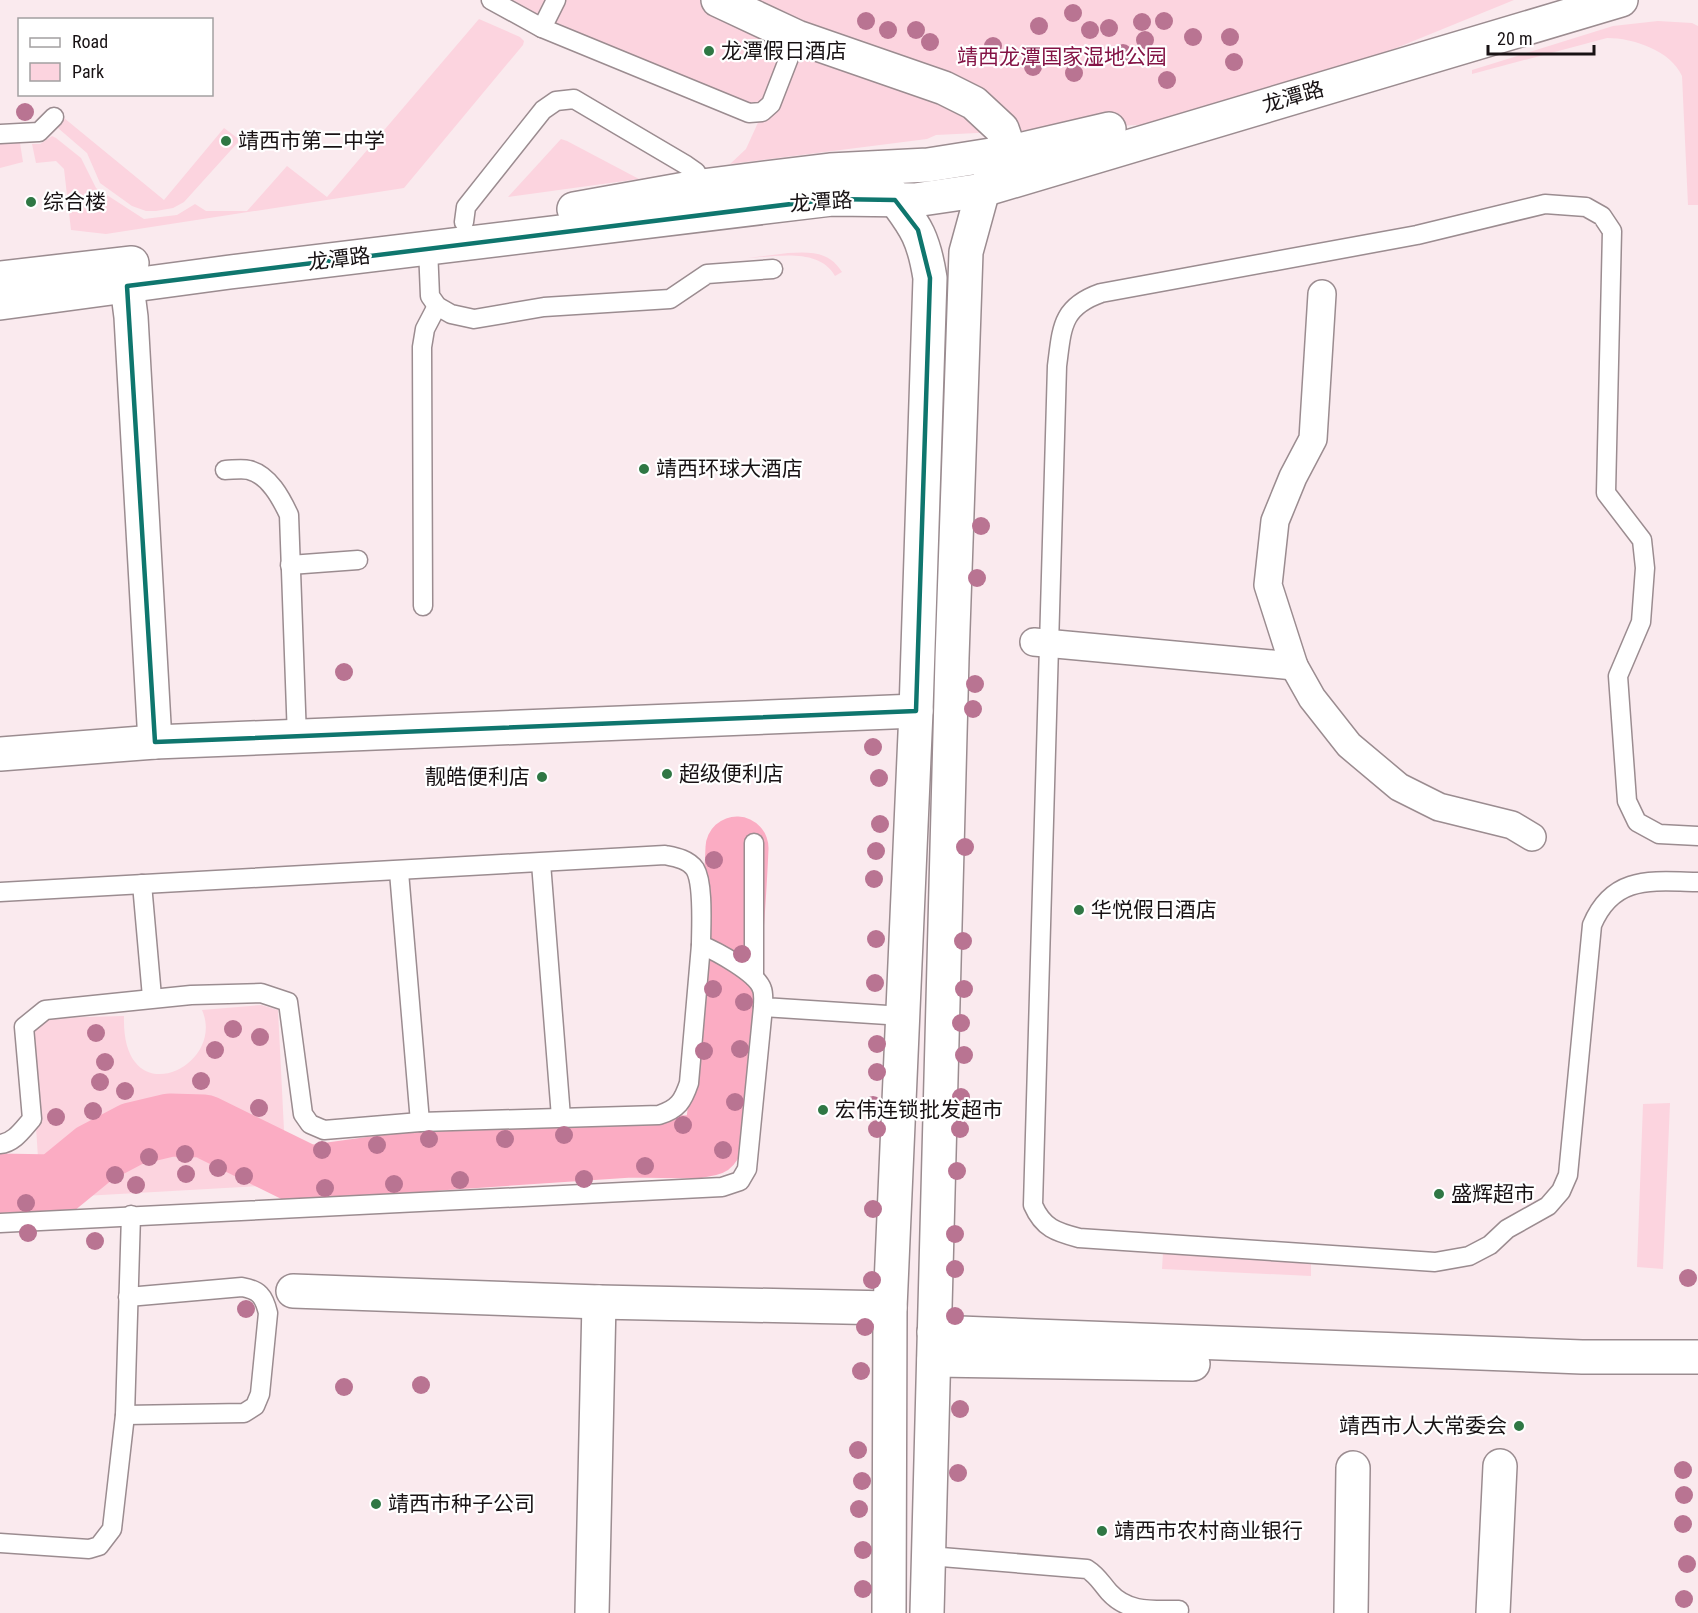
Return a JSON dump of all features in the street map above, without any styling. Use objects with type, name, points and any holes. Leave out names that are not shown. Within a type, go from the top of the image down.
[{"type":"street","points":[[718,0],[797,37],[944,88],[974,103],[1002,129],[1010,152],[983,190],[966,252],[927,1613]]},
{"type":"street","name":"龙潭路","points":[[0,278],[229,253],[579,209],[702,186],[830,170],[928,165],[1010,152],[1227,99],[1545,0]]},
{"type":"street","name":"龙潭路","points":[[0,303],[832,199],[915,200],[983,190],[1621,0]]},
{"type":"street","points":[[873,168],[918,230],[926,250],[930,278],[915,724],[890,1308],[889,1613]]},
{"type":"street","points":[[127,286],[131,317],[155,742]]},
{"type":"street","points":[[1322,294],[1313,439],[1293,477],[1275,521],[1268,585],[1294,666],[1312,698],[1349,745],[1399,787],[1439,807],[1512,825],[1532,837]]},
{"type":"street","points":[[1042,643],[1294,666]]},
{"type":"street","points":[[0,754],[155,742],[915,724]]},
{"type":"street","points":[[0,769],[320,751],[838,734],[915,724]]},
{"type":"street","points":[[293,1291],[599,1302],[890,1308]]},
{"type":"street","points":[[592,1613],[599,1302]]},
{"type":"street","points":[[934,1346],[1698,1357]]},
{"type":"street","points":[[934,1346],[1698,1371]]},
{"type":"street","points":[[1493,1613],[1500,1466]]},
{"type":"street","points":[[1351,1613],[1353,1468]]},
{"type":"lane","points":[[491,0],[542,28],[750,113],[762,112],[771,104],[797,37]]},
{"type":"lane","points":[[542,28],[556,0]]},
{"type":"lane","points":[[464,222],[466,207],[543,110],[556,101],[574,99],[686,165],[696,172],[702,186]]},
{"type":"lane","points":[[0,134],[39,132],[54,117]]},
{"type":"lane","points":[[1698,836],[1659,834],[1637,822],[1627,801],[1618,676],[1641,622],[1645,568],[1642,540],[1627,517],[1606,493],[1612,231],[1602,216],[1586,207],[1545,204],[1417,235],[1101,293],[1081,300],[1066,317],[1057,366],[1042,643],[1033,1205],[1040,1221],[1055,1232],[1080,1238],[1435,1262],[1469,1256],[1490,1245],[1507,1229],[1548,1206],[1561,1191],[1568,1175],[1592,925],[1600,907],[1634,882],[1698,882]]},
{"type":"lane","points":[[428,248],[430,296],[437,306],[452,315],[474,319],[544,307],[670,299],[707,274],[773,269]]},
{"type":"lane","points":[[423,606],[422,347],[425,328],[437,306]]},
{"type":"lane","points":[[225,470],[249,469],[264,478],[280,496],[289,515],[297,738]]},
{"type":"lane","points":[[290,565],[358,560]]},
{"type":"lane","points":[[754,843],[754,977]]},
{"type":"lane","points":[[0,892],[399,872],[665,855],[683,859],[694,868],[708,948],[689,1083],[683,1100],[675,1110],[659,1115],[420,1122],[324,1130],[310,1124],[303,1114],[288,1002],[261,993],[152,997],[45,1010],[33,1017],[24,1028],[32,1119],[20,1133],[6,1143],[0,1144]]},
{"type":"lane","points":[[541,863],[561,1117]]},
{"type":"lane","points":[[399,872],[420,1122]]},
{"type":"lane","points":[[142,884],[152,997]]},
{"type":"lane","points":[[0,1223],[723,1187],[740,1181],[747,1169],[763,1007],[762,988],[754,977],[708,948]]},
{"type":"lane","points":[[763,1007],[903,1016]]},
{"type":"lane","points":[[0,1543],[89,1549],[99,1546],[112,1528],[126,1415],[131,1215]]},
{"type":"lane","points":[[126,1415],[244,1413],[255,1406],[260,1394],[268,1313],[265,1300],[256,1290],[242,1287],[128,1297]]},
{"type":"lane","points":[[929,1556],[1087,1569],[1100,1577],[1108,1591],[1121,1603],[1134,1610],[1179,1610]]},
{"type":"highlighted area","points":[[832,199],[895,200],[918,230],[930,278],[916,711],[155,742],[127,286]]},
{"type":"green space","name":"靖西龙潭国家湿地公园","points":[[485,0],[1514,0],[1347,68],[1157,124],[936,135],[927,139],[730,164],[746,149],[761,116]]},
{"type":"green space","points":[[479,19],[520,37],[524,41],[523,45],[404,188],[106,234],[71,230],[64,169],[56,161],[36,163],[32,144],[40,144],[52,136],[56,138],[81,158],[96,188],[144,219],[177,215],[195,204],[206,211],[247,211],[287,166],[327,197]]},
{"type":"green space","points":[[1658,21],[1692,23],[1698,26],[1698,205],[1688,205],[1682,76],[1677,67],[1661,53],[1640,43],[1607,38],[1472,74],[1472,70],[1613,26]]},
{"type":"green space","points":[[64,118],[164,200],[224,128],[240,140],[184,202],[173,208],[146,211],[132,206],[100,183],[87,153],[58,128]]},
{"type":"green space","points":[[561,139],[567,141],[639,179],[508,197]]},
{"type":"green space","points":[[0,141],[20,143],[23,162],[0,168]]},
{"type":"green space","points":[[788,253],[812,253],[825,256],[842,272],[835,276],[828,267],[808,257],[748,258]]},
{"type":"green space","points":[[261,1005],[278,1010],[285,1150],[261,1136],[214,1117],[177,1110],[160,1111],[126,1121],[89,1143],[59,1166],[39,1174],[30,1031],[46,1018],[124,1016],[128,1047],[138,1066],[154,1074],[171,1072],[188,1064],[200,1049],[206,1031],[202,1010]]},
{"type":"green space","points":[[1670,1103],[1663,1269],[1637,1267],[1643,1104]]},
{"type":"green space","points":[[169,1138],[201,1142],[280,1185],[66,1197],[125,1153]]},
{"type":"green space","points":[[1163,1253],[1311,1260],[1311,1276],[1162,1269]]},
{"type":"waterway","points":[[0,1185],[55,1186],[94,1154],[132,1134],[170,1125],[204,1126],[308,1177],[438,1159],[630,1146],[695,1147],[710,1144],[718,1117],[737,848]]},
{"type":"place","name":"龙潭假日酒店","points":[[709,51]]},
{"type":"place","name":"靖西市第二中学","points":[[226,141]]},
{"type":"place","name":"综合楼","points":[[31,202]]},
{"type":"place","name":"靖西环球大酒店","points":[[644,469]]},
{"type":"place","name":"超级便利店","points":[[667,774]]},
{"type":"place","name":"靓皓便利店","points":[[542,777]]},
{"type":"place","name":"华悦假日酒店","points":[[1079,910]]},
{"type":"place","name":"宏伟连锁批发超市","points":[[823,1110]]},
{"type":"place","name":"盛辉超市","points":[[1439,1194]]},
{"type":"place","name":"靖西市人大常委会","points":[[1519,1426]]},
{"type":"place","name":"靖西市种子公司","points":[[376,1504]]},
{"type":"place","name":"靖西市农村商业银行","points":[[1102,1531]]}]
